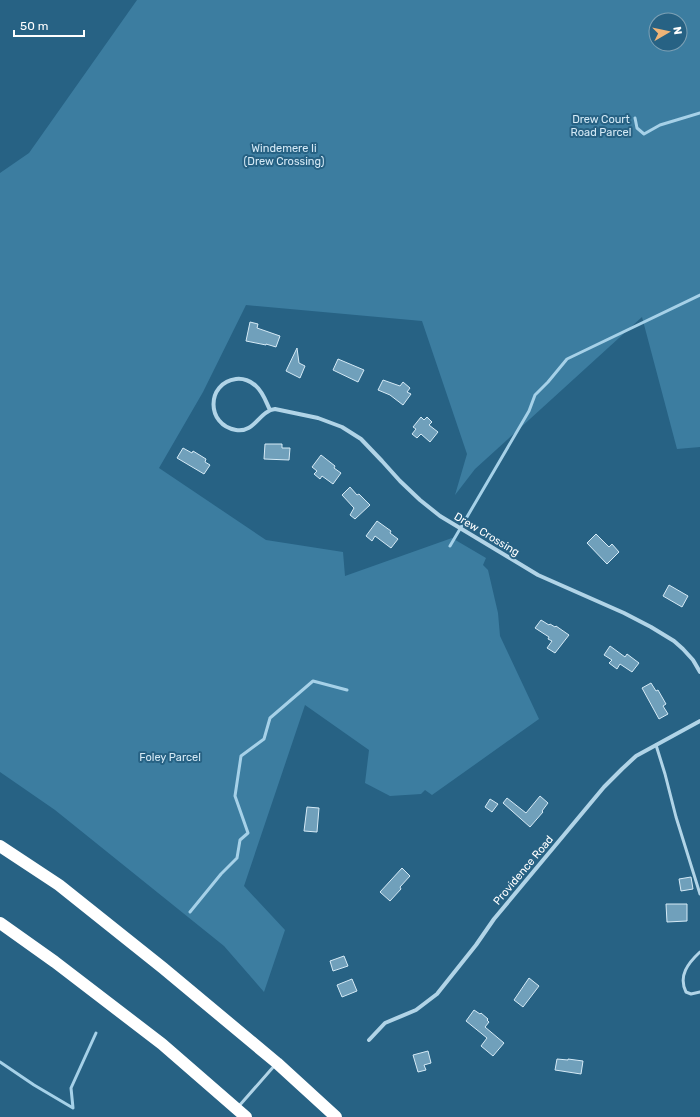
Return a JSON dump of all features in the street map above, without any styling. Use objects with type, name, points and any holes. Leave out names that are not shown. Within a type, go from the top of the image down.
[{"type":"highway","points":[[0,846],[59,885],[169,972],[277,1063],[336,1117]]},
{"type":"highway","points":[[0,923],[55,962],[162,1044],[241,1113]]},
{"type":"street","points":[[230,380],[247,380],[256,386],[262,393],[270,410],[254,425],[245,429],[236,430],[223,425],[217,418],[213,407],[215,394],[220,387],[230,380]]},
{"type":"street","name":"Drew Crossing","points":[[270,410],[275,409],[294,412],[318,418],[342,427],[361,439],[405,486],[440,516],[538,575],[624,613],[651,627],[683,649],[694,660],[700,672]]},
{"type":"street","name":"Providence Road","points":[[369,1040],[384,1023],[416,1010],[437,994],[476,945],[494,919],[604,787],[622,769],[636,756],[700,721]]},
{"type":"lane","points":[[656,746],[666,774],[676,817],[700,894]]},
{"type":"lane","points":[[700,952],[691,960],[686,968],[683,981],[686,992],[691,994],[700,992]]},
{"type":"lane","points":[[241,1113],[277,1063]]},
{"type":"green space","points":[[137,0],[700,0],[700,447],[677,449],[642,317],[475,469],[455,495],[467,454],[422,321],[246,305],[203,392],[159,468],[266,540],[343,552],[345,576],[452,538],[486,558],[483,565],[488,570],[498,613],[500,636],[539,719],[432,795],[425,790],[421,794],[390,796],[365,783],[369,750],[305,705],[244,886],[285,930],[264,992],[224,946],[55,810],[0,772],[0,173],[29,153]]},
{"type":"building","points":[[250,322],[258,324],[257,328],[280,336],[276,347],[246,341]]},
{"type":"building","points":[[297,348],[299,363],[305,366],[300,378],[286,371]]},
{"type":"building","points":[[338,359],[364,370],[358,382],[333,370]]},
{"type":"building","points":[[383,380],[400,386],[403,382],[410,388],[407,392],[411,394],[403,405],[390,395],[378,390]]},
{"type":"building","points":[[421,417],[424,420],[427,417],[432,422],[429,425],[438,432],[430,442],[421,434],[417,438],[412,434],[416,429],[413,427]]},
{"type":"building","points":[[265,444],[282,444],[282,448],[290,448],[289,460],[264,459]]},
{"type":"building","points":[[183,448],[192,453],[193,451],[206,459],[205,462],[210,465],[204,474],[177,458]]},
{"type":"building","points":[[321,455],[341,473],[333,484],[322,476],[320,479],[314,474],[317,471],[312,467]]},
{"type":"building","points":[[350,487],[357,495],[359,494],[370,505],[355,519],[350,515],[354,508],[342,495]]},
{"type":"building","points":[[377,521],[391,531],[390,533],[398,539],[391,548],[375,536],[372,541],[366,536]]},
{"type":"building","points":[[596,534],[609,547],[612,544],[619,552],[607,564],[587,543]]},
{"type":"building","points":[[669,585],[688,596],[682,607],[663,596]]},
{"type":"building","points":[[541,620],[549,625],[556,626],[569,635],[555,653],[547,648],[552,641],[548,639],[549,637],[535,628]]},
{"type":"building","points":[[610,646],[625,657],[627,654],[639,663],[632,672],[620,664],[617,669],[609,663],[612,660],[604,655]]},
{"type":"building","points":[[651,683],[656,691],[658,690],[666,704],[663,706],[668,714],[659,719],[642,688]]},
{"type":"building","points":[[540,796],[548,803],[542,811],[543,812],[530,827],[503,803],[507,798],[526,813]]},
{"type":"building","points":[[490,799],[498,804],[492,812],[485,807]]},
{"type":"building","points":[[307,807],[319,808],[317,832],[304,831]]},
{"type":"building","points":[[402,868],[410,876],[390,901],[380,892]]},
{"type":"building","points":[[691,877],[693,889],[681,891],[679,879]]},
{"type":"building","points":[[666,904],[687,904],[687,921],[667,922]]},
{"type":"building","points":[[344,956],[348,966],[333,971],[330,961]]},
{"type":"building","points":[[529,978],[539,986],[523,1007],[514,1000]]},
{"type":"building","points":[[352,979],[357,991],[342,997],[337,985]]},
{"type":"building","points":[[474,1010],[480,1014],[481,1013],[488,1019],[487,1020],[489,1022],[485,1027],[504,1043],[493,1056],[481,1046],[487,1038],[466,1021]]},
{"type":"building","points":[[428,1051],[431,1063],[424,1065],[426,1070],[418,1072],[413,1055]]},
{"type":"building","points":[[557,1059],[583,1061],[581,1074],[555,1070]]},
{"type":"waterway","points":[[635,118],[637,128],[644,134],[660,125],[700,113]]},
{"type":"waterway","points":[[450,546],[529,411],[535,395],[567,359],[700,295]]},
{"type":"waterway","points":[[190,912],[221,874],[237,858],[240,840],[248,833],[235,796],[241,756],[264,739],[270,718],[313,681],[347,690]]},
{"type":"waterway","points":[[0,1062],[34,1085],[73,1108],[71,1088],[96,1033]]},
{"type":"park label","name":"Drew Court Road Parcel","points":[[601,125]]},
{"type":"park label","name":"Windemere Ii (Drew Crossing)","points":[[284,154]]},
{"type":"park label","name":"Foley Parcel","points":[[170,757]]}]
